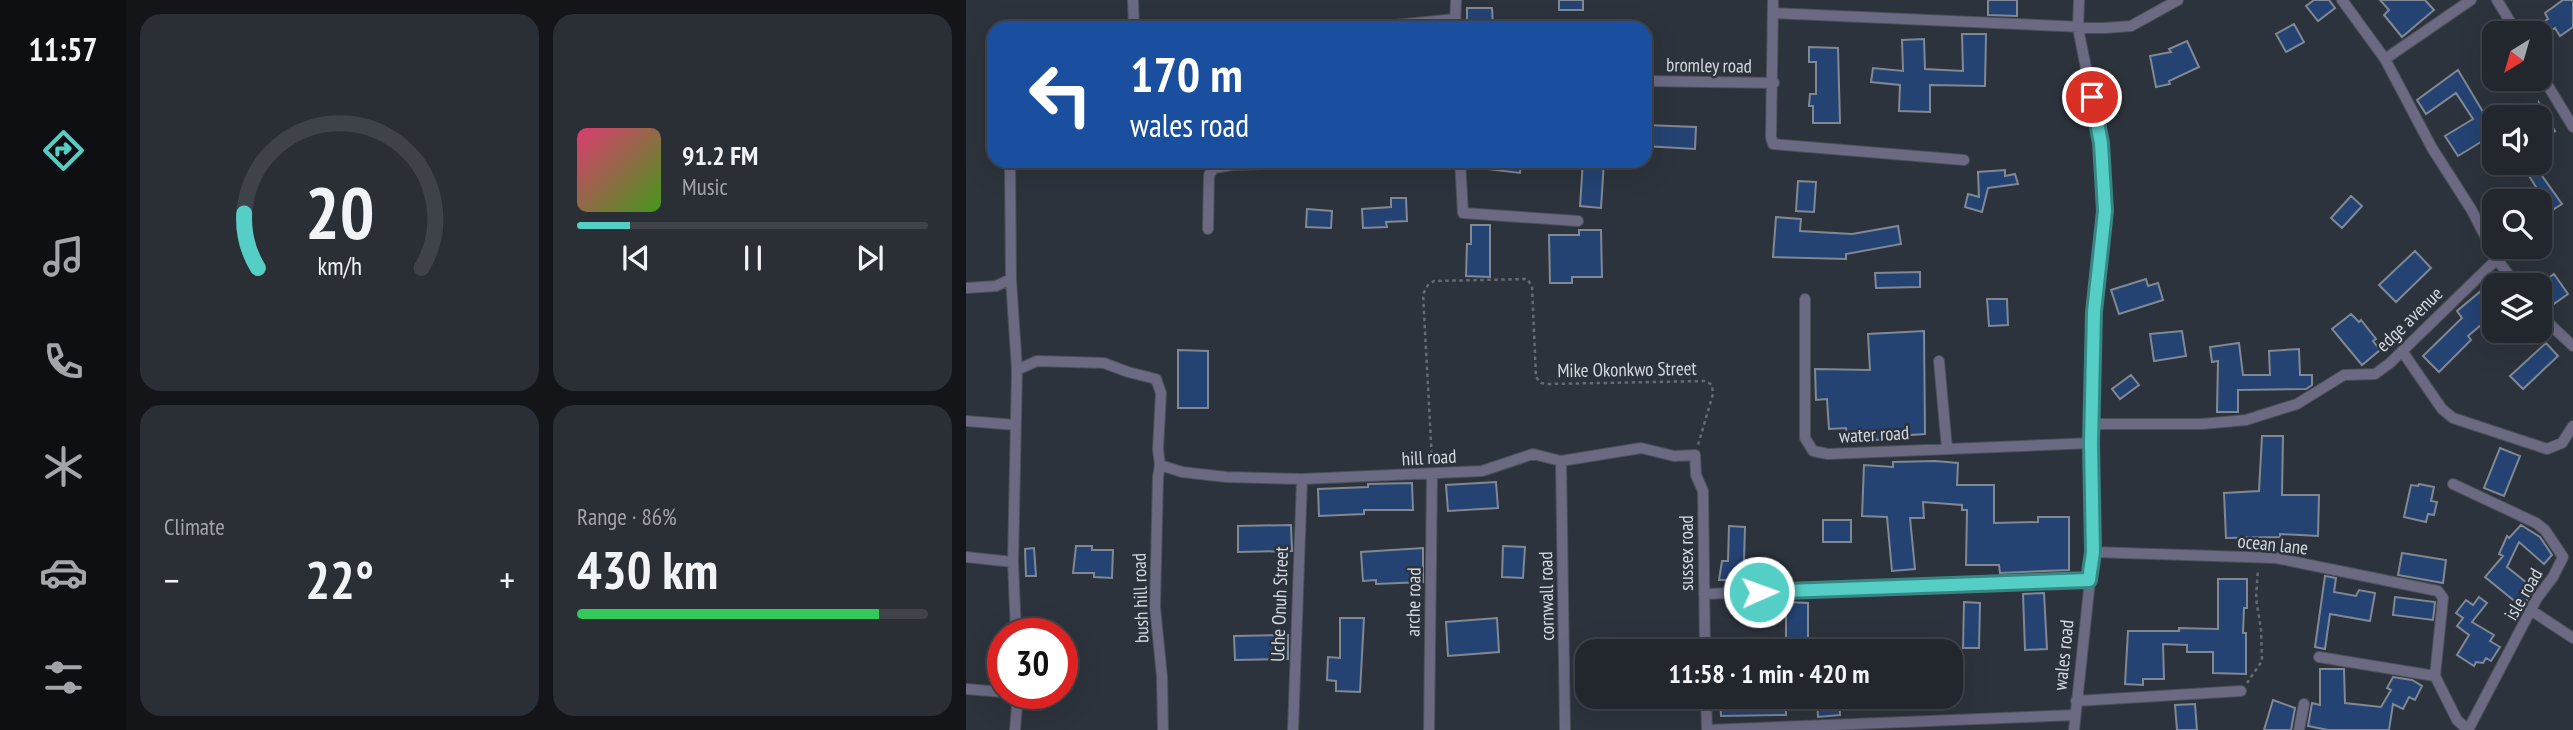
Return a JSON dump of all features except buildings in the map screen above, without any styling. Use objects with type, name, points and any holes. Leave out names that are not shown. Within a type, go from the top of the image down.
[{"type":"street","points":[[1133,0],[1134,21]]},
{"type":"street","points":[[1455,21],[1456,0]]},
{"type":"street","points":[[1773,0],[1773,144],[1964,160]]},
{"type":"street","name":"wales road","points":[[2074,730],[2093,552],[2091,424],[2094,312],[2105,211],[2101,143],[2078,28],[2079,0]]},
{"type":"street","points":[[1775,13],[2078,28],[2131,26],[2178,0]]},
{"type":"street","points":[[2342,0],[2385,59],[2432,148],[2482,230]]},
{"type":"street","points":[[2385,59],[2471,0]]},
{"type":"street","points":[[2497,0],[2510,21]]},
{"type":"street","name":"bromley road","points":[[1652,81],[1773,83]]},
{"type":"street","points":[[2551,91],[2573,127]]},
{"type":"street","points":[[1010,168],[1011,279],[1017,370],[1013,562],[1015,618]]},
{"type":"street","points":[[1208,229],[1209,175],[1214,168]]},
{"type":"street","points":[[1460,168],[1462,214],[1578,221]]},
{"type":"street","points":[[2497,259],[2507,273]]},
{"type":"street","name":"edge avenue","points":[[2091,424],[2202,424],[2246,420],[2297,404],[2325,384],[2344,375],[2375,374],[2497,259]]},
{"type":"street","points":[[966,288],[996,286],[1011,279]]},
{"type":"street","name":"water road","points":[[1805,299],[1805,438],[1813,451],[1828,454],[2091,443]]},
{"type":"street","points":[[2552,326],[2573,346]]},
{"type":"street","points":[[2402,351],[2442,409],[2453,418],[2547,449],[2562,443],[2573,426]]},
{"type":"street","name":"bush hill road","points":[[1017,370],[1037,361],[1104,363],[1156,379],[1161,393],[1155,607],[1162,677],[1163,730]]},
{"type":"street","points":[[1939,361],[1947,449]]},
{"type":"street","points":[[966,421],[1016,425]]},
{"type":"street","name":"hill road","points":[[1160,465],[1182,472],[1226,477],[1302,479],[1482,471],[1533,454],[1561,461],[1641,448],[1674,456],[1695,456]]},
{"type":"street","name":"sussex road","points":[[1695,456],[1696,475],[1703,491],[1705,639]]},
{"type":"street","name":"cornwall road","points":[[1561,461],[1565,730]]},
{"type":"street","name":"arche road","points":[[1429,730],[1432,475]]},
{"type":"street","name":"Uche Onuh Street","points":[[1293,730],[1302,479]]},
{"type":"street","name":"isle road","points":[[2453,484],[2536,523],[2545,530],[2563,557],[2553,577],[2537,598],[2468,730]]},
{"type":"street","name":"ocean lane","points":[[2093,552],[2276,558],[2438,591],[2443,598],[2435,676]]},
{"type":"street","points":[[966,557],[1013,562]]},
{"type":"street","points":[[1704,594],[2089,580]]},
{"type":"street","points":[[2532,611],[2573,638]]},
{"type":"street","points":[[2319,657],[2435,676],[2457,720],[2468,730]]},
{"type":"street","points":[[966,689],[987,691]]},
{"type":"street","points":[[2076,701],[2241,691]]},
{"type":"street","points":[[2299,730],[2304,704]]},
{"type":"street","points":[[1016,730],[1017,709]]},
{"type":"street","points":[[1706,709],[1707,730],[2075,715]]},
{"type":"path","name":"Mike Okonkwo Street","points":[[1432,475],[1423,294],[1434,281],[1519,277],[1527,279],[1532,286],[1536,377],[1541,383],[1706,381],[1712,385],[1713,394],[1695,456]]},
{"type":"path","points":[[2241,691],[2262,661],[2256,598],[2259,558]]},
{"type":"route","points":[[1759,592],[2089,580],[2093,552],[2091,443],[2094,312],[2105,211],[2101,143],[2092,97]]}]
